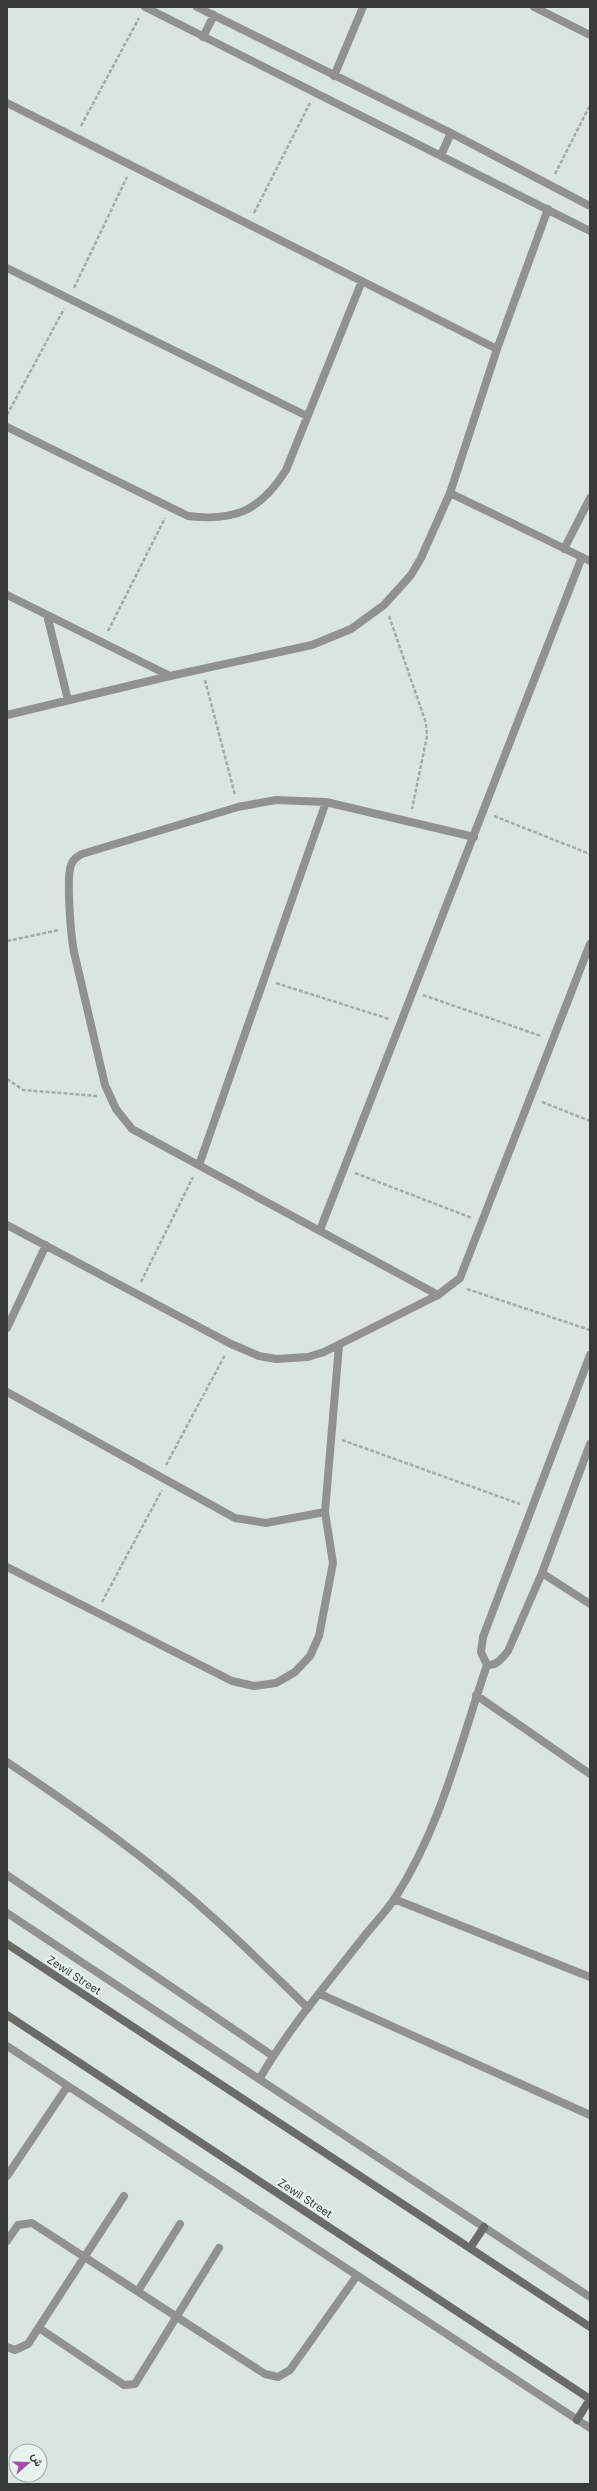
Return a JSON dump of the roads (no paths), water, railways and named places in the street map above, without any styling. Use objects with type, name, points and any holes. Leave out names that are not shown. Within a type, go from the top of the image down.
[{"type":"main road","name":"Zewil Street","points":[[7,1944],[590,2327]]},
{"type":"main road","name":"Zewil Street","points":[[7,2015],[590,2399]]},
{"type":"main road","points":[[470,2248],[484,2228]]},
{"type":"main road","points":[[577,2420],[590,2399]]},
{"type":"street","points":[[197,7],[451,133],[590,206]]},
{"type":"street","points":[[334,76],[363,7]]},
{"type":"street","points":[[534,7],[590,35]]},
{"type":"street","points":[[143,10],[203,37],[590,231]]},
{"type":"street","points":[[203,37],[214,15]]},
{"type":"street","points":[[7,103],[497,349]]},
{"type":"street","points":[[441,155],[451,133]]},
{"type":"street","points":[[7,715],[170,676],[312,645],[332,638],[362,622],[384,605],[411,575],[421,558],[450,493],[497,349],[548,209]]},
{"type":"street","points":[[7,268],[307,416]]},
{"type":"street","points":[[7,427],[188,516],[212,519],[235,516],[256,506],[273,490],[286,470],[362,281]]},
{"type":"street","points":[[450,493],[590,561]]},
{"type":"street","points":[[564,549],[590,498]]},
{"type":"street","points":[[320,1230],[414,992],[582,557]]},
{"type":"street","points":[[7,595],[170,676]]},
{"type":"street","points":[[48,615],[68,700]]},
{"type":"street","points":[[438,1295],[132,1129],[110,1097],[74,952],[71,927],[70,871],[76,858],[82,854],[238,807],[276,800],[326,802],[474,837]]},
{"type":"street","points":[[199,1165],[326,802]]},
{"type":"street","points":[[7,1225],[46,1244],[231,1344],[259,1356],[287,1359],[308,1357],[339,1345],[438,1295],[454,1284],[465,1270],[590,944]]},
{"type":"street","points":[[7,1328],[46,1244]]},
{"type":"street","points":[[7,1566],[232,1681],[254,1686],[276,1683],[295,1672],[310,1656],[319,1636],[333,1563],[325,1512],[339,1345]]},
{"type":"street","points":[[260,2078],[273,2056],[308,2008],[394,1899],[421,1850],[443,1799],[487,1665],[481,1652],[484,1638],[590,1355]]},
{"type":"street","points":[[7,1392],[235,1518],[245,1521],[266,1523],[325,1512]]},
{"type":"street","points":[[487,1665],[492,1665],[500,1661],[508,1651],[542,1573],[590,1444]]},
{"type":"street","points":[[542,1573],[590,1604]]},
{"type":"street","points":[[476,1695],[590,1774]]},
{"type":"street","points":[[7,1762],[76,1808],[134,1853],[217,1921],[308,2008]]},
{"type":"street","points":[[7,1875],[273,2056]]},
{"type":"street","points":[[394,1899],[590,1977]]},
{"type":"street","points":[[7,1913],[260,2078],[590,2297]]},
{"type":"street","points":[[320,1994],[590,2115]]},
{"type":"street","points":[[7,2046],[356,2277],[590,2428]]},
{"type":"street","points":[[7,2176],[67,2087]]},
{"type":"street","points":[[7,2347],[15,2350],[24,2348],[39,2328],[124,2196]]},
{"type":"street","points":[[7,2241],[18,2225],[28,2222],[177,2316],[265,2374],[278,2377],[290,2370],[356,2277]]},
{"type":"street","points":[[138,2291],[180,2224]]},
{"type":"street","points":[[39,2328],[128,2386],[138,2382],[219,2248]]}]
